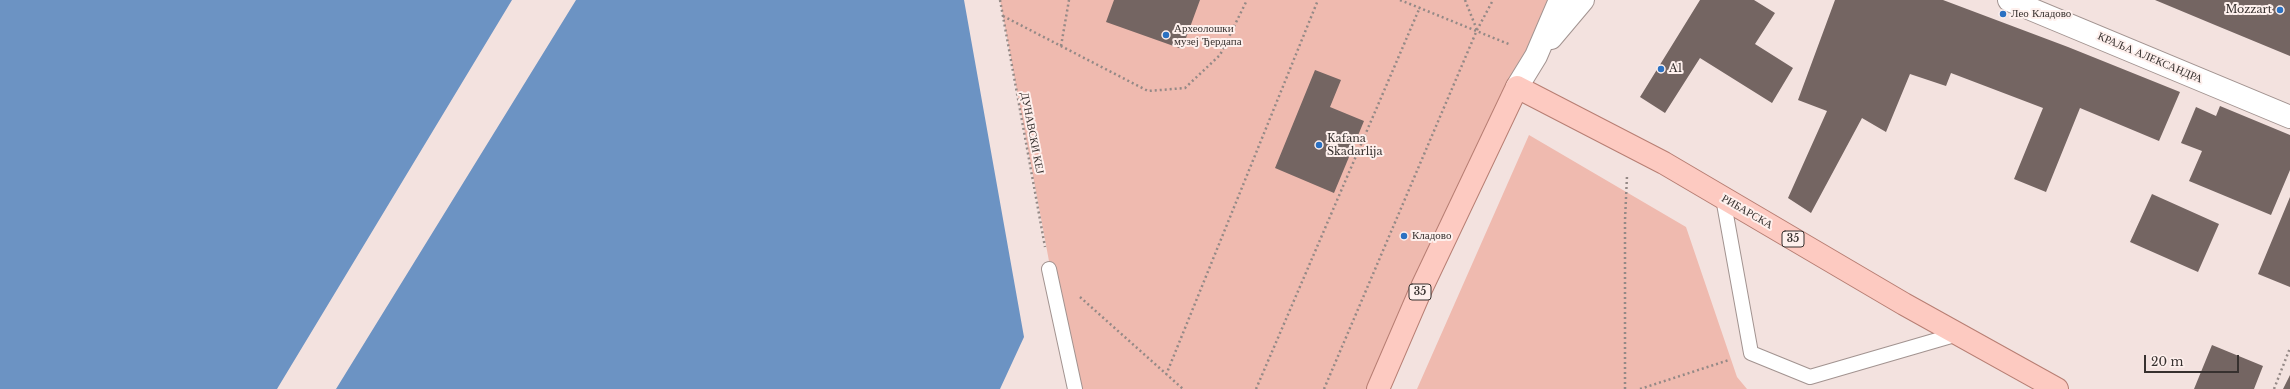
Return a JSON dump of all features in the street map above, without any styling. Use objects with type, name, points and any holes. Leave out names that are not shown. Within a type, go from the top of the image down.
[{"type":"main road","name":"РИБАРСКА","points":[[1518,87],[1629,144],[1958,334],[2057,389]]},
{"type":"main road","name":"35","points":[[1378,389],[1422,288],[1518,87]]},
{"type":"street","points":[[1518,87],[1536,56],[1560,0]]},
{"type":"street","points":[[1536,56],[1583,0]]},
{"type":"street","name":"КРАЉА АЛЕКСАНДРА","points":[[2009,0],[2290,117]]},
{"type":"lane","points":[[1723,198],[1751,353],[1810,377],[1958,334]]},
{"type":"lane","points":[[1049,269],[1075,389]]},
{"type":"path","name":"ДУНАВСКИ КЕЈ","points":[[1000,0],[1049,269]]},
{"type":"path","points":[[1061,46],[1069,0]]},
{"type":"path","points":[[1003,16],[1148,91],[1185,88],[1220,55],[1247,0]]},
{"type":"path","points":[[1166,375],[1318,0]]},
{"type":"path","points":[[1400,0],[1477,30],[1536,56]]},
{"type":"path","points":[[1465,0],[1477,30]]},
{"type":"path","points":[[1324,389],[1477,30],[1493,0]]},
{"type":"path","points":[[1256,389],[1420,8]]},
{"type":"path","points":[[1625,389],[1625,220],[1629,144]]},
{"type":"path","points":[[1049,269],[1183,389]]},
{"type":"path","points":[[2274,389],[2290,348]]},
{"type":"path","points":[[1640,389],[1751,353]]},
{"type":"shaded area","points":[[1000,0],[1567,0],[1378,389],[1073,389]]},
{"type":"shaded area","points":[[1529,135],[1686,227],[1737,377],[1747,389],[1417,389]]},
{"type":"water","points":[[0,0],[512,0],[277,389],[0,389]]},
{"type":"water","points":[[576,0],[964,0],[1024,337],[1000,389],[336,389]]},
{"type":"building","name":"Археолошки музеј Ђердапа","points":[[1114,0],[1200,0],[1182,49],[1106,22]]},
{"type":"building","points":[[1700,0],[1754,0],[1775,13],[1755,44],[1793,68],[1772,103],[1700,58],[1665,113],[1640,97]]},
{"type":"building","points":[[1835,0],[1943,0],[2068,47],[2180,92],[2159,141],[2080,108],[2046,192],[2014,179],[2043,108],[1951,73],[1946,86],[1910,74],[1886,132],[1862,118],[1811,213],[1788,198],[1827,111],[1798,100]]},
{"type":"building","points":[[2155,0],[2290,0],[2290,56],[2215,25]]},
{"type":"building","name":"Kafana Skadarlija","points":[[1315,70],[1341,80],[1330,107],[1364,121],[1334,193],[1275,168]]},
{"type":"building","points":[[2220,106],[2290,135],[2290,170],[2271,215],[2189,181],[2202,151],[2181,143],[2196,107],[2216,116]]},
{"type":"building","points":[[2152,194],[2219,224],[2198,272],[2130,242]]},
{"type":"building","points":[[2290,197],[2290,287],[2258,274]]},
{"type":"building","points":[[2212,345],[2263,366],[2254,389],[2194,389]]},
{"type":"building","points":[[2290,375],[2290,389],[2283,389]]},
{"type":"place","name":"Mozzart","points":[[2280,10]]},
{"type":"place","name":"Лео Кладово","points":[[2003,14]]},
{"type":"place","name":"Археолошки музеј Ђердапа","points":[[1166,35]]},
{"type":"place","name":"A1","points":[[1661,69]]},
{"type":"place","name":"Kafana Skadarlija","points":[[1319,145]]},
{"type":"place","name":"Кладово","points":[[1404,236]]}]
